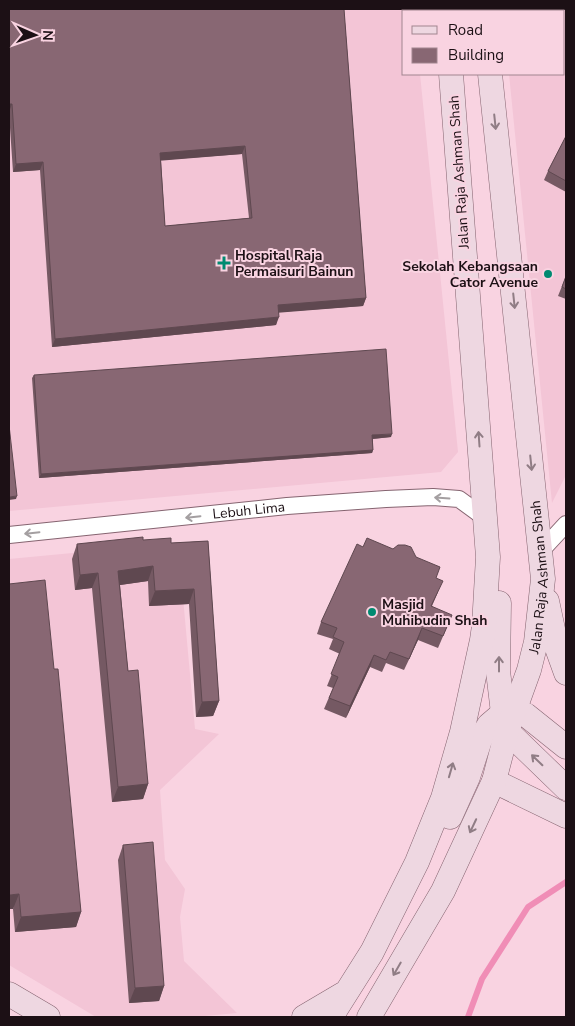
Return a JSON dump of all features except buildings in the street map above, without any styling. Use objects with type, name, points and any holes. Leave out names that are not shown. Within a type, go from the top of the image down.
[{"type":"main road","name":"Jalan Raja Ashman Shah","points":[[331,1017],[372,952],[417,862],[443,798],[472,691],[484,626],[488,558],[451,75]]},
{"type":"main road","name":"Jalan Raja Ashman Shah","points":[[369,1017],[442,891],[494,782],[508,718],[529,670],[536,642],[543,579],[541,552],[490,75]]},
{"type":"main road","points":[[488,558],[497,586],[500,613],[498,671],[508,718],[566,788]]},
{"type":"main road","points":[[543,579],[557,648],[566,673]]},
{"type":"main road","points":[[372,952],[410,898],[433,856],[468,777],[480,740],[489,725],[508,718],[526,715],[540,724],[566,747]]},
{"type":"main road","points":[[494,782],[566,816]]},
{"type":"main road","points":[[304,1017],[346,992]]},
{"type":"main road","points":[[9,994],[48,1017]]},
{"type":"street","name":"Lebuh Lima","points":[[9,535],[287,506],[433,497],[459,499],[485,518]]},
{"type":"street","points":[[541,552],[566,524]]},
{"type":"shaded area","name":"Hospital Raja Permaisuri Bainun","points":[[9,9],[414,9],[402,10],[402,75],[420,75],[458,452],[441,472],[9,511]]},
{"type":"shaded area","name":"Sekolah Kebangsaan Cator Avenue","points":[[566,9],[566,475],[552,503],[509,75],[565,75],[565,10],[502,10]]},
{"type":"shaded area","points":[[178,543],[195,729],[219,734],[160,790],[165,860],[185,889],[180,917],[184,961],[237,1013],[194,1017],[96,1017],[9,965],[9,559]]},
{"type":"waterway","points":[[468,1017],[482,979],[528,907],[566,882]]},
{"type":"place","name":"Hospital Raja Permaisuri Bainun","points":[[224,263]]},
{"type":"place","name":"Sekolah Kebangsaan Cator Avenue","points":[[548,274]]},
{"type":"place","name":"Masjid Muhibudin Shah","points":[[372,612]]}]
